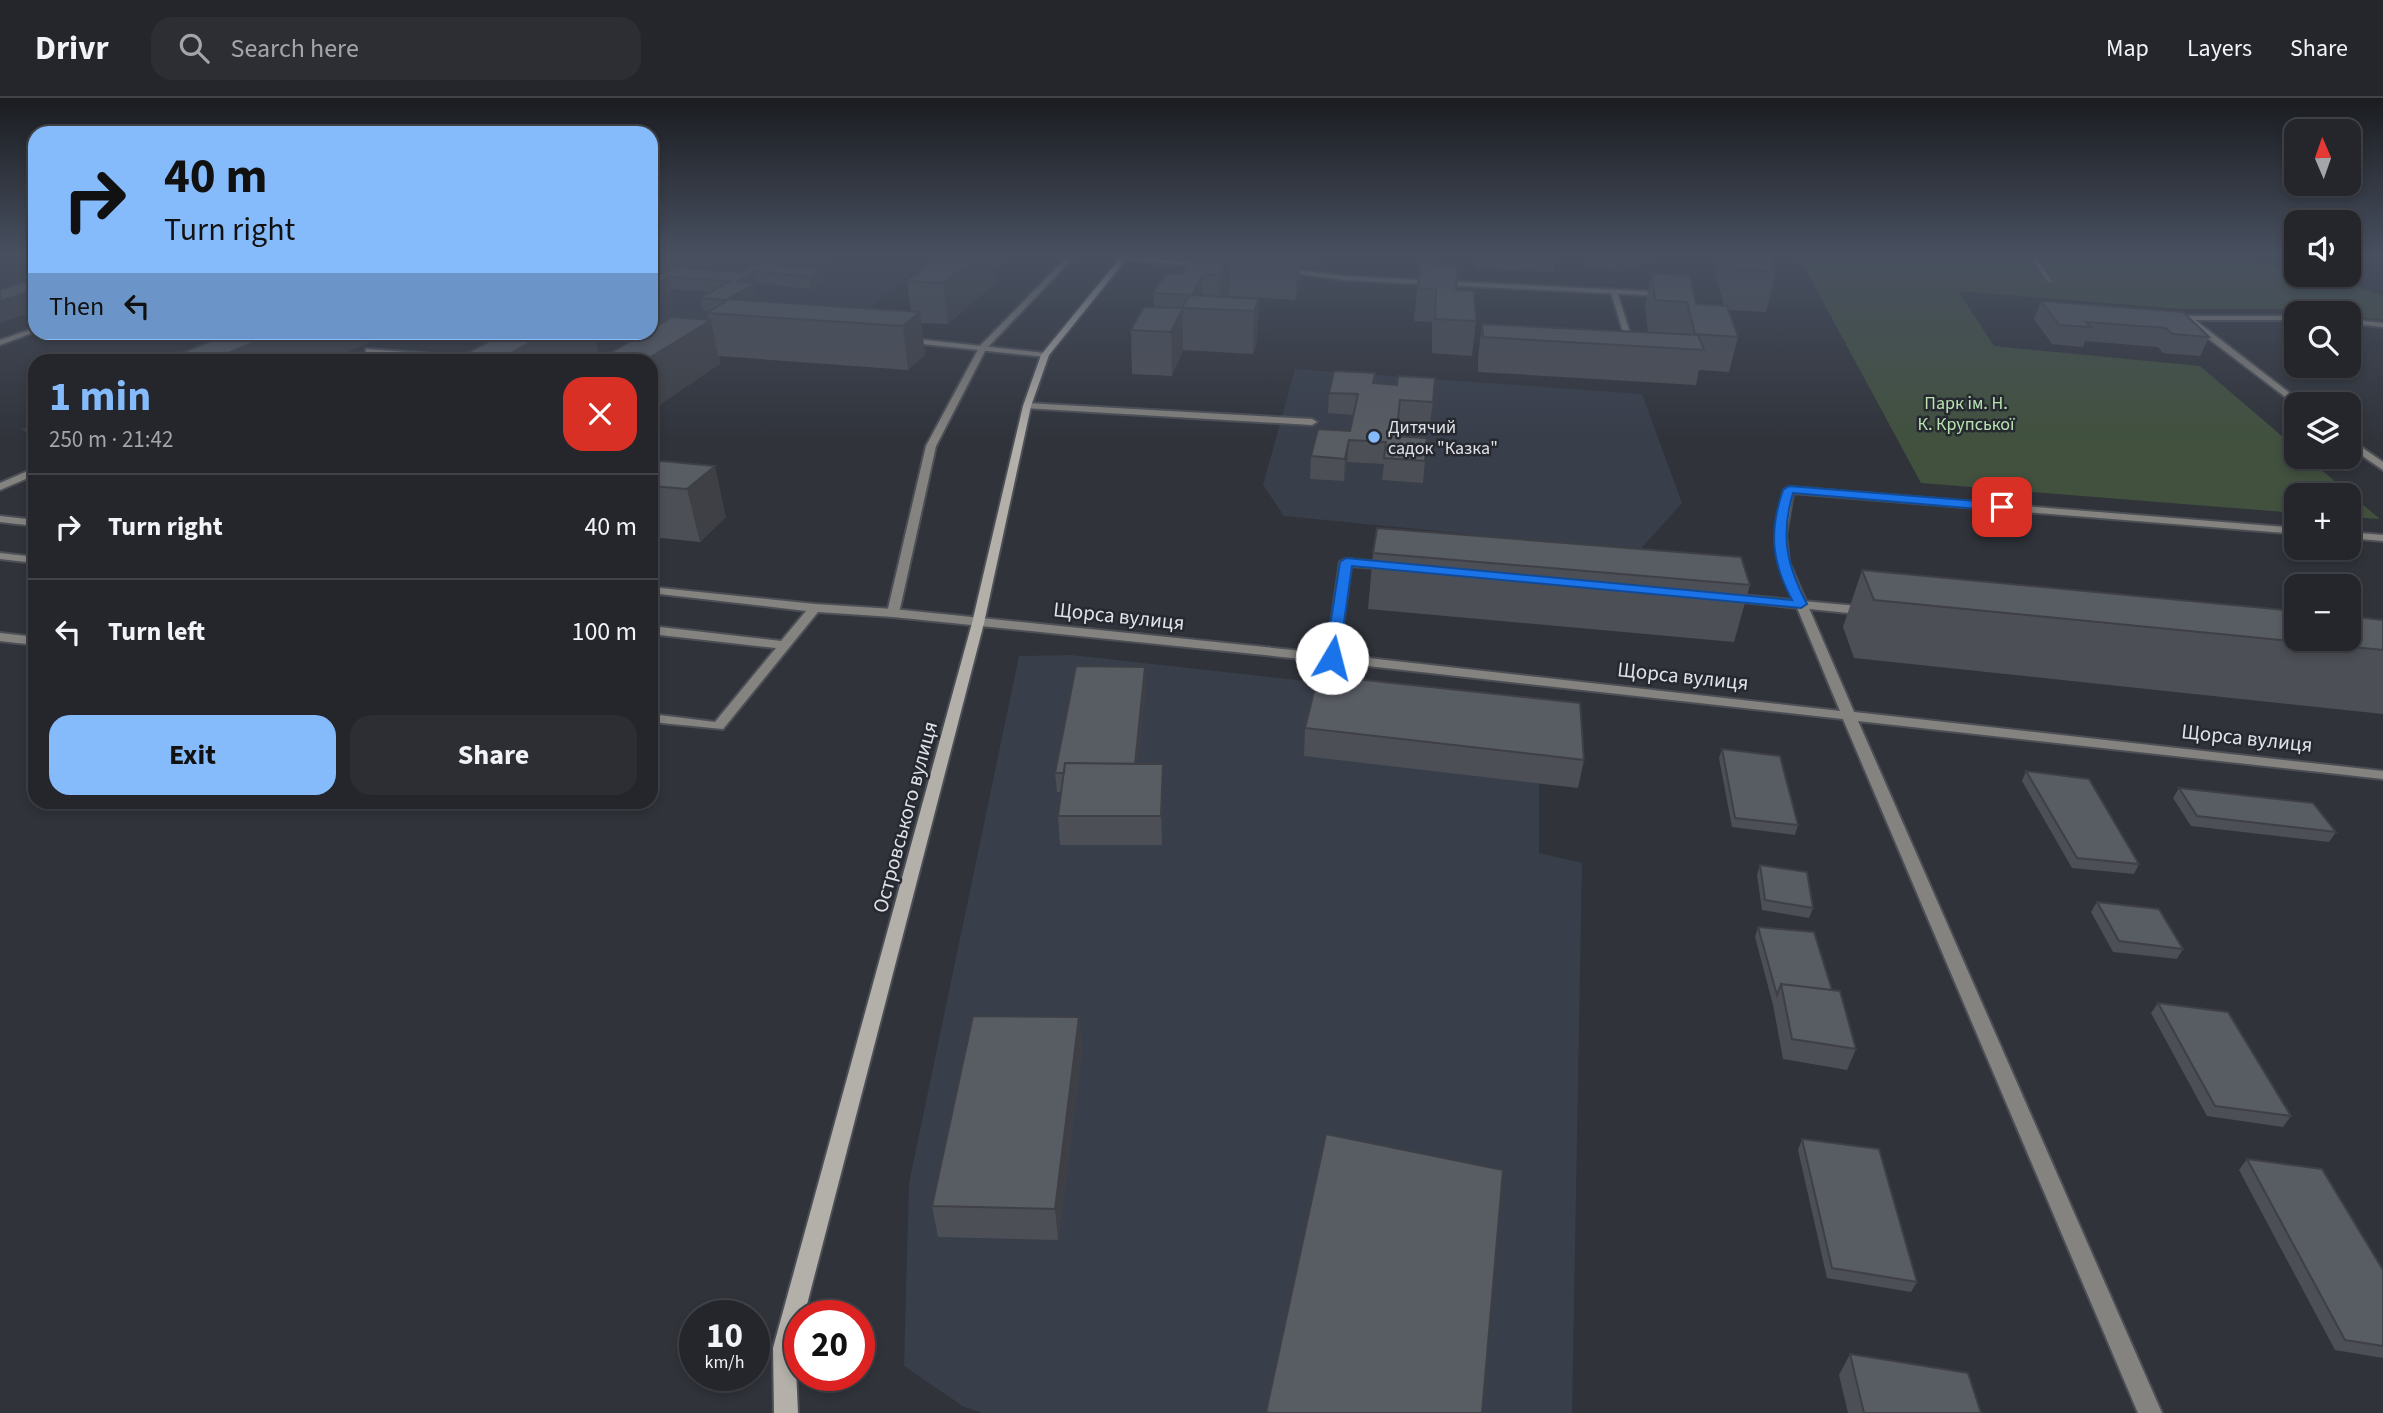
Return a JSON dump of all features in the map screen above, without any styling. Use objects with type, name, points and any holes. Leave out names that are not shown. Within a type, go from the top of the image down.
[{"type":"main road","name":"Островського вулиця","points":[[786,1413],[784,1348],[978,623],[1027,406],[1045,355],[1075,318]]},
{"type":"street","points":[[893,613],[931,446],[983,348],[1012,318]]},
{"type":"street","points":[[1623,318],[1637,361]]},
{"type":"street","points":[[2187,318],[2285,392]]},
{"type":"street","points":[[2361,322],[2383,325]]},
{"type":"street","points":[[0,343],[28,333]]},
{"type":"street","points":[[902,340],[1045,355]]},
{"type":"street","points":[[369,351],[408,354]]},
{"type":"street","points":[[1027,406],[1312,422]]},
{"type":"street","points":[[2361,450],[2382,465]]},
{"type":"street","points":[[0,487],[28,474]]},
{"type":"street","points":[[2150,1413],[1801,604],[1783,572],[1779,520],[1789,490],[2284,530]]},
{"type":"street","points":[[0,519],[28,522]]},
{"type":"street","points":[[2361,536],[2383,538]]},
{"type":"street","points":[[0,556],[28,559]]},
{"type":"street","points":[[1332,658],[1346,562],[1401,567]]},
{"type":"street","name":"Щорса вулиця","points":[[658,591],[1332,658],[2383,775]]},
{"type":"street","points":[[1718,597],[1884,613]]},
{"type":"street","points":[[658,719],[718,726],[815,608]]},
{"type":"street","points":[[658,631],[784,645]]},
{"type":"street","points":[[0,637],[28,640]]},
{"type":"shaded area","points":[[658,318],[858,318],[828,343],[658,327]]},
{"type":"shaded area","points":[[1295,369],[1642,394],[1682,503],[1639,551],[1284,516],[1263,485]]},
{"type":"shaded area","points":[[1071,655],[1549,708],[1539,784],[1539,853],[1582,863],[1572,1413],[983,1413],[964,1407],[904,1366],[909,1183],[1019,656]]},
{"type":"green space","name":"Парк ім. Н. К. Крупської","points":[[1832,318],[1976,318],[1994,346],[2200,366],[2284,438],[2284,469],[2320,469],[2337,483],[2284,483],[2284,512],[1921,483]]},
{"type":"green space","name":"Парк ім. Н. К. Крупської","points":[[2361,503],[2380,519],[2361,518]]},
{"type":"building","points":[[670,318],[711,320],[656,354],[609,354],[633,340],[658,340],[658,326]]},
{"type":"building","points":[[788,318],[912,318],[903,326]]},
{"type":"building","points":[[1138,318],[1178,318],[1171,332],[1131,330]]},
{"type":"building","points":[[1476,318],[1476,321],[1435,319]]},
{"type":"building","points":[[1691,318],[1731,318],[1738,337],[1695,334]]},
{"type":"building","points":[[2054,318],[2190,318],[2209,337],[2172,334],[2166,328],[2086,322],[2091,327],[2059,325]]},
{"type":"building","points":[[1482,324],[1698,335],[1704,350],[1483,337]]},
{"type":"building","points":[[213,340],[259,340],[226,354],[179,354]]},
{"type":"building","points":[[492,340],[535,340],[509,354],[465,354]]},
{"type":"building","points":[[1334,371],[1375,373],[1373,383],[1397,385],[1398,376],[1435,378],[1433,402],[1400,400],[1396,436],[1427,438],[1425,461],[1384,458],[1386,442],[1349,440],[1345,459],[1311,456],[1318,429],[1350,431],[1358,394],[1329,393]]},
{"type":"building","points":[[658,461],[715,466],[687,489],[658,487]]},
{"type":"building","points":[[1377,528],[1741,557],[1750,585],[1373,553]]},
{"type":"building","points":[[1862,570],[2284,610],[2284,640],[1874,600]]},
{"type":"building","points":[[2361,617],[2383,620],[2383,650],[2361,648]]},
{"type":"building","points":[[1076,666],[1145,667],[1135,764],[1065,763],[1064,773],[1055,773]]},
{"type":"building","points":[[1318,675],[1580,703],[1584,760],[1305,728]]},
{"type":"building","points":[[1722,749],[1780,756],[1798,825],[1735,818]]},
{"type":"building","points":[[1065,763],[1163,764],[1161,816],[1058,816]]},
{"type":"building","points":[[2026,771],[2089,779],[2139,864],[2077,858]]},
{"type":"building","points":[[2179,788],[2313,803],[2336,832],[2197,816]]},
{"type":"building","points":[[1760,865],[1807,872],[1813,908],[1765,900]]},
{"type":"building","points":[[2097,902],[2159,909],[2183,949],[2119,941]]},
{"type":"building","points":[[1758,927],[1814,932],[1832,990],[1781,984],[1777,995]]},
{"type":"building","points":[[1781,984],[1840,991],[1856,1049],[1792,1039]]},
{"type":"building","points":[[2158,1003],[2228,1012],[2291,1116],[2215,1106]]},
{"type":"building","points":[[973,1016],[1079,1017],[1055,1209],[932,1206]]},
{"type":"building","points":[[1326,1134],[1503,1170],[1482,1413],[1266,1412]]},
{"type":"building","points":[[1802,1139],[1879,1149],[1917,1282],[1832,1268]]},
{"type":"building","points":[[2247,1159],[2322,1169],[2383,1270],[2383,1346],[2345,1340]]},
{"type":"building","points":[[1850,1354],[1968,1373],[1981,1413],[1864,1413]]},
{"type":"place","name":"Дитячий садок \"Казка\"","points":[[1374,437]]},
{"type":"route","points":[[1332,658],[1346,562],[1801,604],[1783,572],[1779,520],[1789,490],[2002,507]]}]
